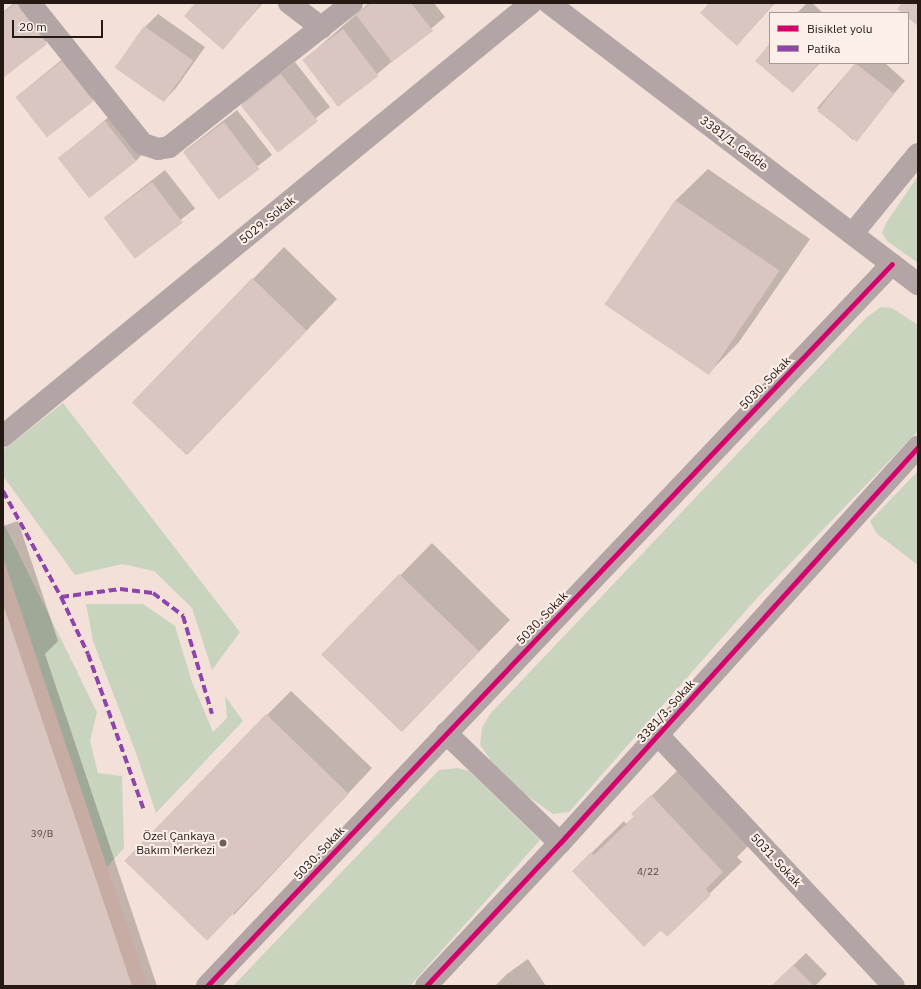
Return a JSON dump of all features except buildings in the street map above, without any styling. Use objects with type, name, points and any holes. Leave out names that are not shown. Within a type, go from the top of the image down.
[{"type":"street","points":[[30,3],[143,144],[158,149],[169,147],[352,3]]},
{"type":"street","points":[[289,3],[322,28]]},
{"type":"street","name":"5029. Sokak","points":[[3,436],[531,3]]},
{"type":"street","name":"3381/1. Cadde","points":[[549,3],[918,284]]},
{"type":"street","points":[[853,233],[918,154]]},
{"type":"street","name":"5030. Sokak","points":[[207,986],[892,264]]},
{"type":"street","name":"3381/3. Sokak","points":[[426,986],[560,843],[918,447]]},
{"type":"street","points":[[446,733],[560,843]]},
{"type":"street","name":"5031. Sokak","points":[[658,734],[894,986]]},
{"type":"shaded area","points":[[3,558],[107,867],[148,986],[3,986]]},
{"type":"green space","points":[[918,176],[918,263],[887,241],[882,233],[886,223]]},
{"type":"green space","points":[[881,307],[892,308],[918,325],[918,431],[757,598],[569,812],[553,814],[519,790],[499,772],[480,745],[482,728],[490,714],[867,317]]},
{"type":"green space","points":[[63,403],[240,632],[212,670],[192,608],[154,571],[122,564],[75,575],[3,476],[3,450]]},
{"type":"green space","points":[[918,471],[918,565],[876,533],[870,521]]},
{"type":"green space","points":[[3,522],[97,712],[90,741],[98,773],[122,776],[124,848],[107,867],[3,558]]},
{"type":"green space","points":[[86,604],[143,604],[175,626],[192,682],[213,732],[227,718],[225,696],[243,721],[156,813],[136,753],[93,641]]},
{"type":"green space","points":[[457,768],[469,771],[540,840],[410,986],[233,986],[439,770]]},
{"type":"marked path","points":[[3,491],[61,597],[88,654],[143,808]]},
{"type":"marked path","points":[[61,597],[120,589],[153,593],[183,616],[212,714]]},
{"type":"cycle path","points":[[207,986],[892,264]]},
{"type":"cycle path","points":[[426,986],[560,843],[918,447]]},
{"type":"place","name":"Özel Çankaya Bakım Merkezi","points":[[223,843]]}]
